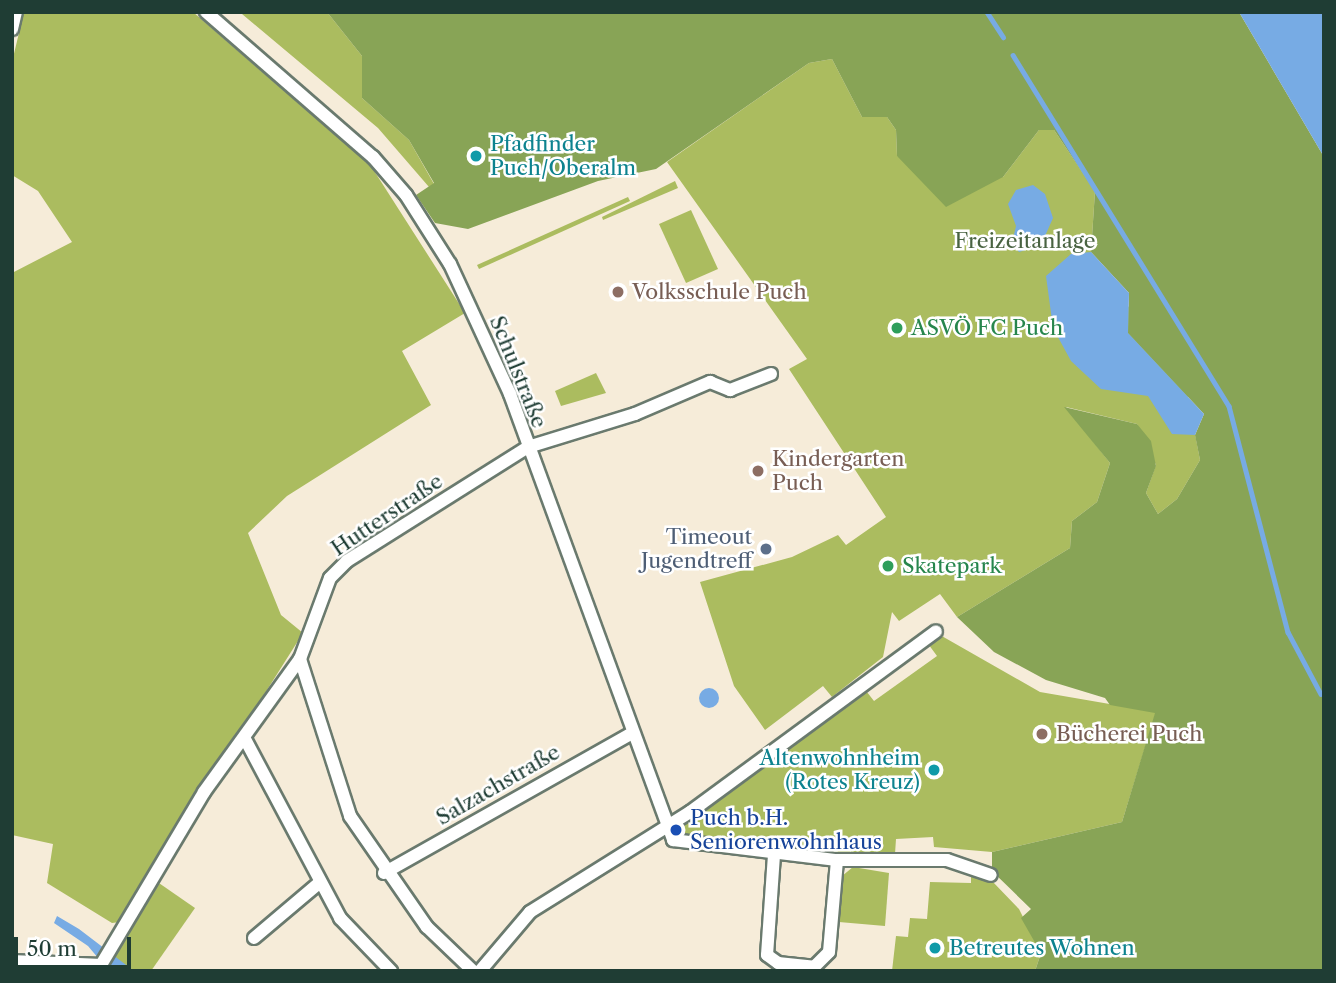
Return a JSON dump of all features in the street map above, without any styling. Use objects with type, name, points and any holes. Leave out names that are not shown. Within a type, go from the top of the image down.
[{"type":"street","points":[[12,29],[16,12]]},
{"type":"street","name":"Schulstraße","points":[[206,12],[373,157],[406,195],[450,264],[528,447],[664,828]]},
{"type":"street","name":"Hutterstraße","points":[[14,964],[101,965],[204,792],[300,659],[330,578],[347,561],[528,447],[635,414],[709,382],[730,390],[771,374]]},
{"type":"street","points":[[480,971],[530,912],[664,828],[936,631]]},
{"type":"street","points":[[300,659],[350,816],[384,873],[473,971]]},
{"type":"street","name":"Salzachstraße","points":[[384,873],[632,733]]},
{"type":"street","points":[[244,738],[319,883],[351,933],[391,971]]},
{"type":"street","points":[[664,828],[682,844],[837,860],[947,860],[991,875]]},
{"type":"street","points":[[774,855],[767,955],[778,963],[814,967],[829,952],[837,860]]},
{"type":"street","points":[[254,938],[319,883]]},
{"type":"green space","points":[[24,12],[193,12],[371,166],[465,313],[402,351],[431,405],[287,496],[248,533],[281,615],[303,633],[120,922],[112,923],[47,883],[53,844],[12,835],[12,273],[72,242],[38,191],[12,175],[12,62]]},
{"type":"green space","points":[[327,12],[362,56],[362,98],[409,140],[434,184],[429,187],[378,128],[242,14]]},
{"type":"green space","points":[[327,12],[1239,12],[1324,157],[1324,971],[1035,971],[1041,953],[1021,918],[1031,909],[992,871],[992,852],[1122,822],[1155,713],[1110,705],[1105,698],[1046,680],[994,652],[957,617],[1070,548],[1072,521],[1097,502],[1110,463],[1064,407],[1137,424],[1151,441],[1156,466],[1146,493],[1158,514],[1177,499],[1200,460],[1195,435],[1204,414],[1128,333],[1129,293],[1091,252],[1095,191],[1054,130],[1039,130],[1003,177],[946,207],[897,156],[896,130],[887,117],[862,117],[832,59],[809,63],[656,169],[598,181],[468,229],[435,223],[416,195],[434,183],[409,140],[362,98],[362,56]]},
{"type":"green space","name":"Freizeitanlage","points":[[832,59],[862,117],[887,117],[896,130],[897,156],[1003,177],[1039,130],[1054,130],[1095,191],[1091,252],[1187,392],[1200,460],[1177,499],[1158,514],[1146,493],[1156,465],[1137,424],[1066,407],[1110,463],[1097,502],[1072,521],[1070,548],[957,617],[940,594],[899,621],[892,612],[883,657],[832,697],[823,686],[765,730],[734,686],[700,582],[792,557],[838,535],[846,545],[886,517],[789,369],[807,359],[667,162],[809,63]]},
{"type":"green space","points":[[675,181],[678,188],[603,220],[602,217]]},
{"type":"green space","points":[[628,197],[630,201],[479,269],[477,265]]},
{"type":"green space","points":[[691,210],[718,269],[686,283],[659,224]]},
{"type":"green space","points":[[596,373],[606,393],[561,406],[555,391]]},
{"type":"green space","points":[[940,635],[1040,692],[1156,712],[1122,822],[992,852],[934,847],[933,837],[896,839],[895,854],[832,855],[683,836],[683,825],[863,687],[874,701],[937,656],[926,641]]},
{"type":"green space","points":[[853,867],[889,873],[885,926],[839,922],[842,876]]},
{"type":"green space","points":[[971,874],[992,881],[1019,909],[1041,953],[1035,971],[892,971],[896,936],[908,937],[910,918],[927,919],[930,882],[971,883]]},
{"type":"green space","points":[[156,881],[195,908],[151,971],[134,971],[114,959]]},
{"type":"water","points":[[1239,12],[1324,12],[1324,157]]},
{"type":"water","points":[[1033,185],[1045,194],[1053,218],[1041,245],[1019,252],[1012,243],[1016,226],[1008,204],[1016,190]]},
{"type":"water","points":[[1091,252],[1129,293],[1128,333],[1204,414],[1195,435],[1172,434],[1148,396],[1101,389],[1071,361],[1053,328],[1046,276],[1071,254]]},
{"type":"water","points":[[709,688],[716,691],[719,698],[716,705],[709,708],[702,705],[699,698],[702,691]]},
{"type":"water","points":[[57,916],[79,929],[134,971],[109,971],[88,946],[54,923]]},
{"type":"waterway","points":[[987,12],[1003,37]]},
{"type":"waterway","points":[[1013,55],[1229,406],[1288,632],[1321,694]]},
{"type":"place","name":"Pfadfinder Puch/Oberalm","points":[[476,156]]},
{"type":"place","name":"Volksschule Puch","points":[[618,292]]},
{"type":"place","name":"ASVÖ FC Puch","points":[[897,328]]},
{"type":"place","name":"Kindergarten Puch","points":[[758,471]]},
{"type":"place","name":"Timeout Jugendtreff","points":[[766,549]]},
{"type":"place","name":"Skatepark","points":[[888,566]]},
{"type":"place","name":"Bücherei Puch","points":[[1042,734]]},
{"type":"place","name":"Altenwohnheim (Rotes Kreuz)","points":[[934,770]]},
{"type":"place","name":"Puch b.H. Seniorenwohnhaus","points":[[676,830]]},
{"type":"place","name":"Betreutes Wohnen","points":[[935,948]]}]
